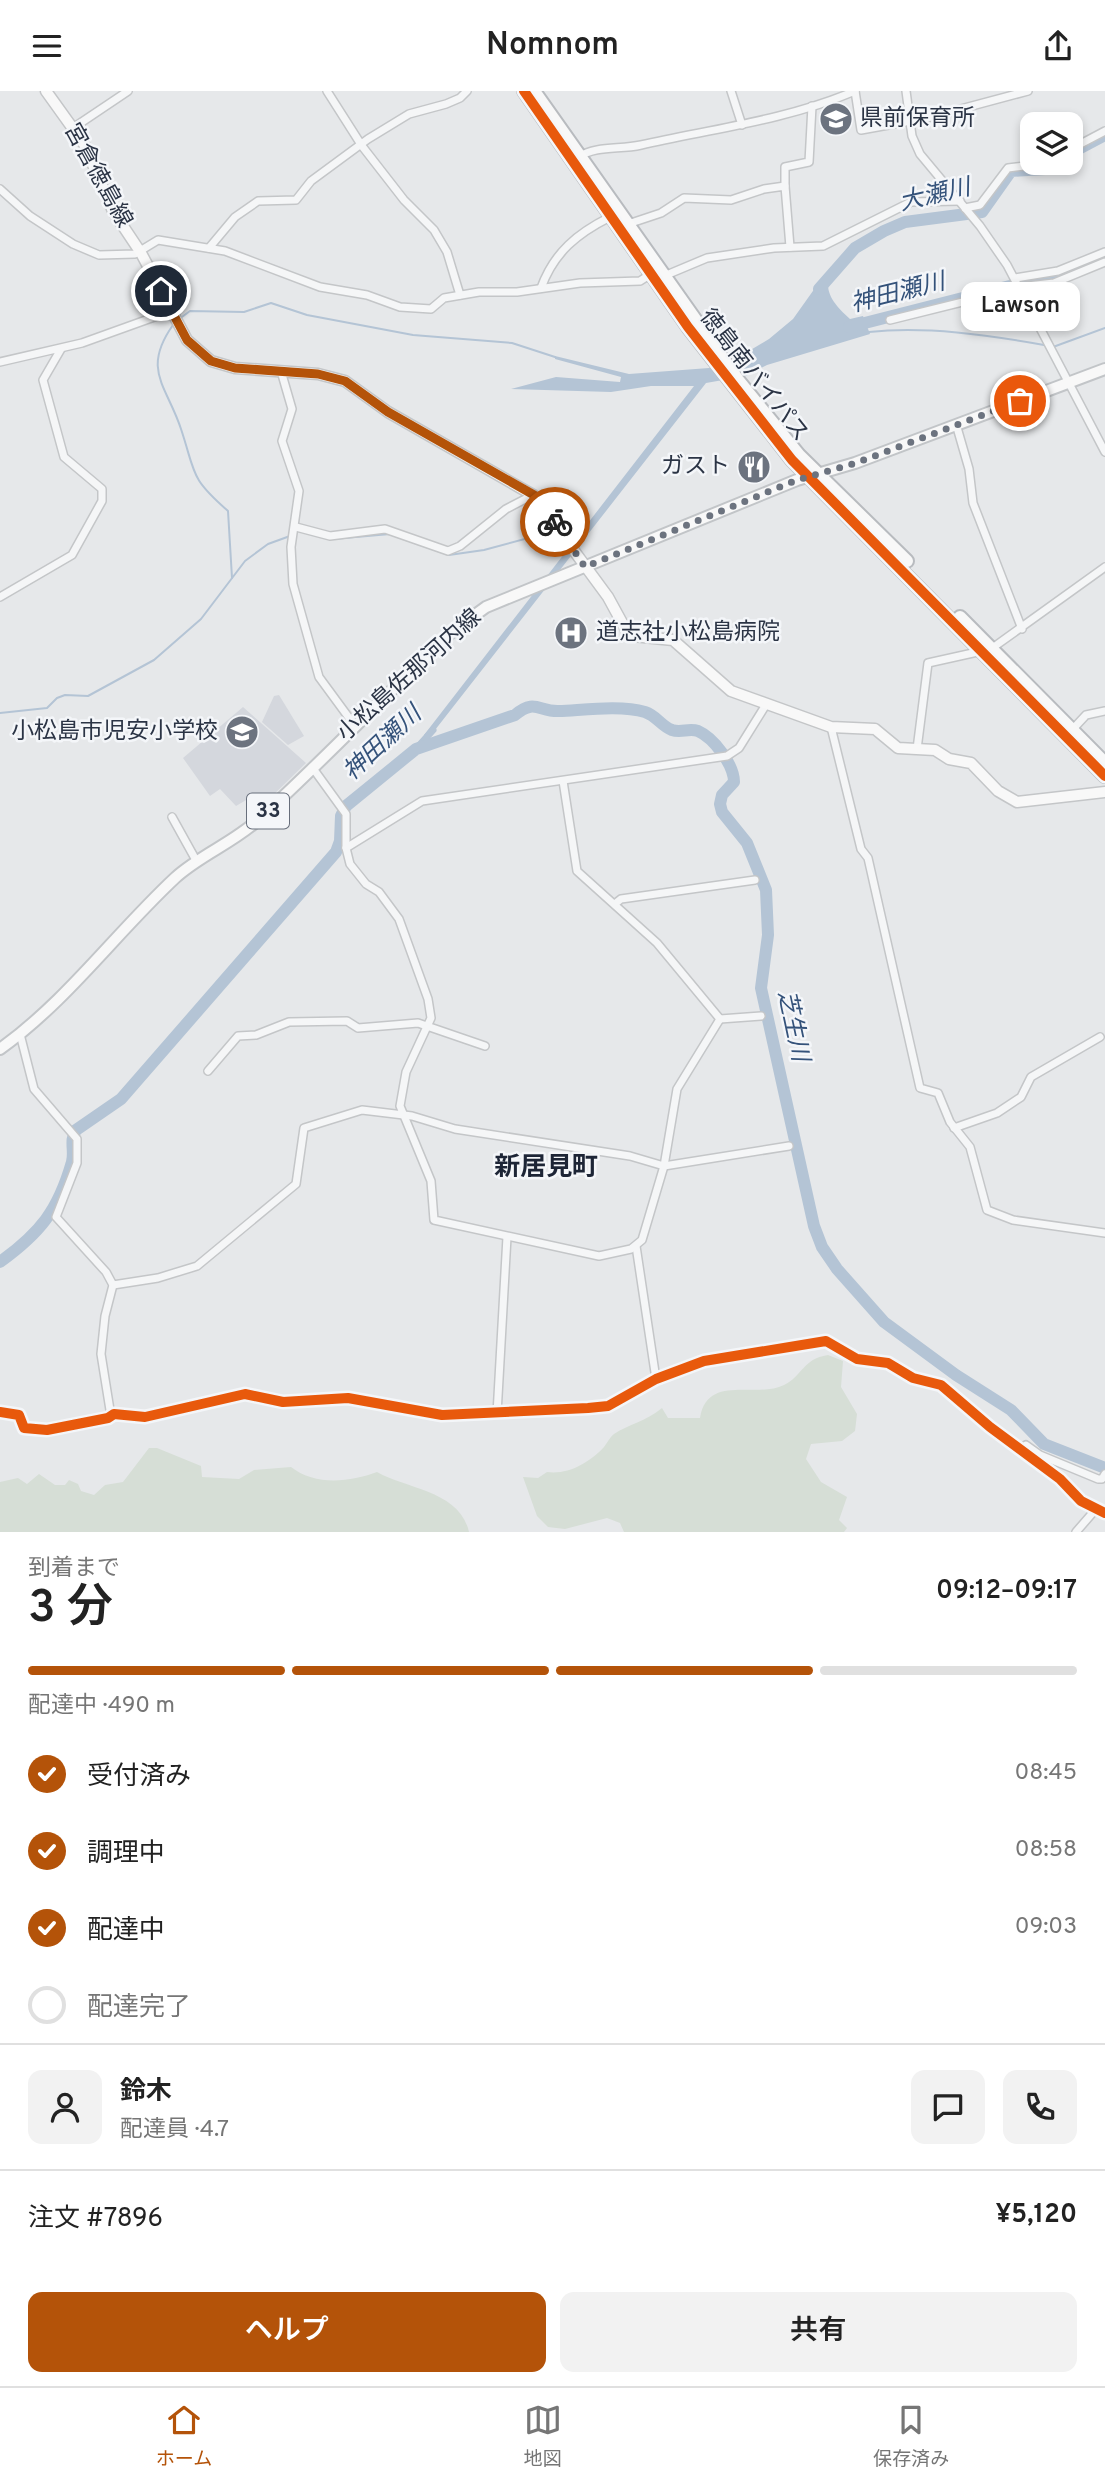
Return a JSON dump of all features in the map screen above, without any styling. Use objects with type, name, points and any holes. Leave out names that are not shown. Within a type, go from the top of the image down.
[{"type":"highway","name":"徳島南バイパス","points":[[524,91],[576,158],[733,381],[814,475],[1105,776]]},
{"type":"highway","name":"徳島南バイパス","points":[[534,91],[610,217],[623,226]]},
{"type":"highway","name":"徳島南バイパス","points":[[986,651],[1105,764]]},
{"type":"main road","name":"宮倉徳島線","points":[[46,91],[90,155],[113,211],[141,253],[187,340],[211,361],[235,368],[318,374],[345,381],[388,412],[534,495],[608,597],[626,630],[633,636],[673,640],[731,691],[831,727],[875,729],[898,748],[935,750],[949,759],[971,763],[998,791],[1017,802],[1105,792]]},
{"type":"main road","name":"小松島佐那河内線","points":[[0,1049],[76,983],[129,923],[197,862],[256,822],[453,631],[486,607],[814,475],[1105,369]]},
{"type":"street","points":[[73,128],[128,91]]},
{"type":"street","points":[[327,91],[362,146],[404,199],[434,230],[447,252],[460,295]]},
{"type":"street","points":[[209,248],[235,217],[258,201],[296,200],[312,181],[368,139],[410,114],[460,99],[467,91]]},
{"type":"street","points":[[731,91],[742,125]]},
{"type":"street","points":[[576,158],[604,148],[627,148],[742,125],[855,91],[861,130],[910,121],[1001,94],[1028,91]]},
{"type":"street","points":[[906,91],[912,136],[920,154],[966,209],[1017,283],[1067,384],[1105,452]]},
{"type":"street","points":[[790,247],[785,167],[809,162],[812,106]]},
{"type":"street","points":[[1083,143],[1105,131]]},
{"type":"street","points":[[0,189],[30,216],[73,244],[107,256],[141,253],[158,240],[209,248],[286,272],[320,287],[367,295],[400,307],[431,309],[444,298],[460,295],[640,281],[707,258],[790,247],[823,246],[911,201],[966,209],[981,205],[1008,168],[1020,167]]},
{"type":"street","points":[[623,226],[660,213],[684,198],[731,200],[764,189],[785,186]]},
{"type":"street","points":[[541,288],[552,265],[573,238],[610,217]]},
{"type":"street","points":[[890,320],[1058,271],[1105,252]]},
{"type":"street","points":[[1017,283],[1067,279],[1105,262]]},
{"type":"street","points":[[0,362],[61,349],[171,311]]},
{"type":"street","points":[[0,597],[72,555],[102,501],[102,489],[64,457],[59,445],[43,380],[61,349]]},
{"type":"street","points":[[281,371],[292,409],[282,441],[299,491],[296,527],[291,547],[291,574],[319,677],[355,726]]},
{"type":"street","points":[[956,424],[969,469],[973,503],[1022,629]]},
{"type":"street","points":[[296,527],[330,536],[384,529],[448,551],[460,546],[506,509],[534,495]]},
{"type":"street","points":[[917,748],[928,663],[986,651],[1022,629],[1105,567]]},
{"type":"street","points":[[346,848],[422,801],[724,757],[739,748],[767,703]]},
{"type":"street","points":[[1072,730],[1086,715],[1105,711]]},
{"type":"street","points":[[831,727],[860,849],[868,858],[920,1088],[939,1093],[954,1128],[970,1147],[988,1209],[1013,1220],[1105,1233]]},
{"type":"street","points":[[312,767],[343,809],[350,864],[359,876],[379,892],[399,919],[428,999],[431,1018],[406,1072],[402,1115],[431,1181],[434,1220],[599,1256],[636,1246],[642,1240],[664,1166],[677,1089],[720,1019]]},
{"type":"street","points":[[564,781],[577,871],[616,903],[657,943],[720,1019]]},
{"type":"street","points":[[172,817],[197,862]]},
{"type":"street","points":[[616,903],[621,899],[755,880]]},
{"type":"street","points":[[720,1019],[761,1016]]},
{"type":"street","points":[[208,1071],[238,1036],[256,1035],[289,1022],[347,1021],[358,1028],[396,1024],[427,1026],[485,1046]]},
{"type":"street","points":[[20,1034],[34,1089],[73,1135],[77,1163],[56,1217],[106,1272],[113,1285],[105,1316],[101,1355],[111,1416],[145,1417],[245,1394],[283,1402],[348,1398],[442,1415],[608,1406],[656,1379],[716,1358],[826,1341],[857,1359],[888,1363],[913,1378],[941,1385],[1068,1485],[1081,1501],[1105,1513]]},
{"type":"street","points":[[954,1128],[997,1113],[1021,1097],[1031,1077],[1100,1037]]},
{"type":"street","points":[[113,1285],[158,1278],[197,1266],[296,1184],[304,1128],[362,1110],[402,1115],[455,1129],[631,1156],[664,1166],[789,1146]]},
{"type":"street","points":[[497,1414],[507,1237]]},
{"type":"street","points":[[636,1246],[656,1379]]},
{"type":"street","points":[[0,1412],[19,1415],[27,1430],[75,1425]]},
{"type":"street","points":[[1021,1449],[1026,1445],[1040,1455],[1098,1479],[1104,1475]]},
{"type":"street","points":[[1076,1532],[1096,1509]]},
{"type":"shaded area","points":[[279,695],[304,736],[288,745],[262,722],[274,696]]},
{"type":"shaded area","name":"小松島市児安小学校","points":[[243,707],[306,763],[263,805],[253,796],[236,806],[220,789],[210,796],[183,758]]},
{"type":"shaded area","points":[[828,1355],[843,1361],[841,1387],[857,1414],[855,1431],[842,1441],[811,1444],[806,1459],[821,1482],[847,1497],[839,1520],[847,1528],[844,1532],[624,1532],[620,1523],[607,1518],[565,1529],[548,1527],[537,1516],[523,1477],[538,1478],[547,1472],[563,1472],[578,1467],[598,1453],[614,1434],[662,1408],[668,1418],[700,1418],[705,1404],[712,1396],[723,1391],[773,1389],[790,1381],[813,1360]]},
{"type":"shaded area","points":[[149,1448],[157,1448],[201,1466],[202,1477],[239,1479],[254,1470],[291,1467],[322,1480],[344,1480],[377,1472],[444,1499],[464,1518],[469,1532],[0,1532],[0,1482],[18,1478],[27,1484],[39,1474],[55,1485],[65,1485],[69,1480],[78,1484],[81,1491],[94,1495],[105,1485],[123,1482]]},
{"type":"water","points":[[825,274],[829,278],[829,290],[837,306],[850,319],[863,316],[870,334],[767,365],[746,376],[706,383],[428,739],[424,735],[694,386],[651,386],[611,392],[511,389],[556,377],[620,382],[621,377],[555,359],[555,356],[629,374],[709,368],[732,361],[769,339],[793,319]]},
{"type":"waterway","name":"大瀬川","points":[[1083,147],[1105,135]]},
{"type":"waterway","name":"大瀬川","points":[[819,289],[855,248],[905,222],[982,212],[1011,171],[1020,170]]},
{"type":"waterway","name":"神田瀬川","points":[[849,327],[1022,283],[1049,280],[1105,258]]},
{"type":"waterway","name":"神田瀬川","points":[[182,317],[190,311],[244,312],[271,303],[307,315],[413,335],[512,343],[555,357]]},
{"type":"waterway","name":"神田瀬川","points":[[173,325],[159,354],[160,378],[200,482],[228,511],[232,578]]},
{"type":"waterway","points":[[1053,347],[1105,328]]},
{"type":"waterway","points":[[869,332],[935,331],[1044,345]]},
{"type":"waterway","points":[[395,536],[449,555],[484,550],[554,531]]},
{"type":"waterway","points":[[333,539],[390,534]]},
{"type":"waterway","points":[[0,713],[47,708],[57,698],[65,695],[88,696],[154,660],[201,619],[245,561],[268,544],[290,536]]},
{"type":"waterway","name":"芝生川","points":[[0,1262],[37,1231],[54,1208],[72,1162],[76,1130],[121,1099],[336,852],[340,841],[341,816],[346,806],[416,749],[515,715],[528,707],[552,711],[635,710],[649,714],[672,730],[698,731],[722,753],[731,768],[734,782],[722,795],[720,804],[722,812],[747,843],[766,890],[768,935],[761,988],[814,1226],[822,1247],[837,1269],[884,1322],[956,1375],[1011,1410],[1044,1444],[1105,1468]]},
{"type":"waterway","name":"神田瀬川","points":[[416,749],[433,730]]},
{"type":"tunnel","points":[[74,1425],[108,1418]]},
{"type":"cycle path","points":[[524,91],[688,327],[792,460],[1105,776]]},
{"type":"cycle path","points":[[0,1412],[19,1415],[24,1428],[47,1430],[108,1418],[114,1414],[145,1417],[245,1394],[283,1402],[348,1398],[442,1415],[588,1408],[608,1406],[656,1379],[704,1361],[826,1341],[857,1359],[888,1363],[913,1378],[941,1385],[990,1427],[1060,1479],[1081,1501],[1105,1513]]},
{"type":"way so far","points":[[555,522],[585,567],[797,480],[856,463],[1020,401]]},
{"type":"place","name":"県前保育所","points":[[836,119]]},
{"type":"place","name":"Lawson","points":[[1020,401]]},
{"type":"place","name":"ガスト","points":[[754,467]]},
{"type":"place","name":"道志社小松島病院","points":[[571,633]]},
{"type":"place","name":"小松島市児安小学校","points":[[242,732]]},
{"type":"district","name":"新居見町","points":[[546,1168]]},
{"type":"route","points":[[161,291],[187,340],[211,361],[221,366],[318,374],[345,381],[388,412],[534,495],[555,522]]}]
